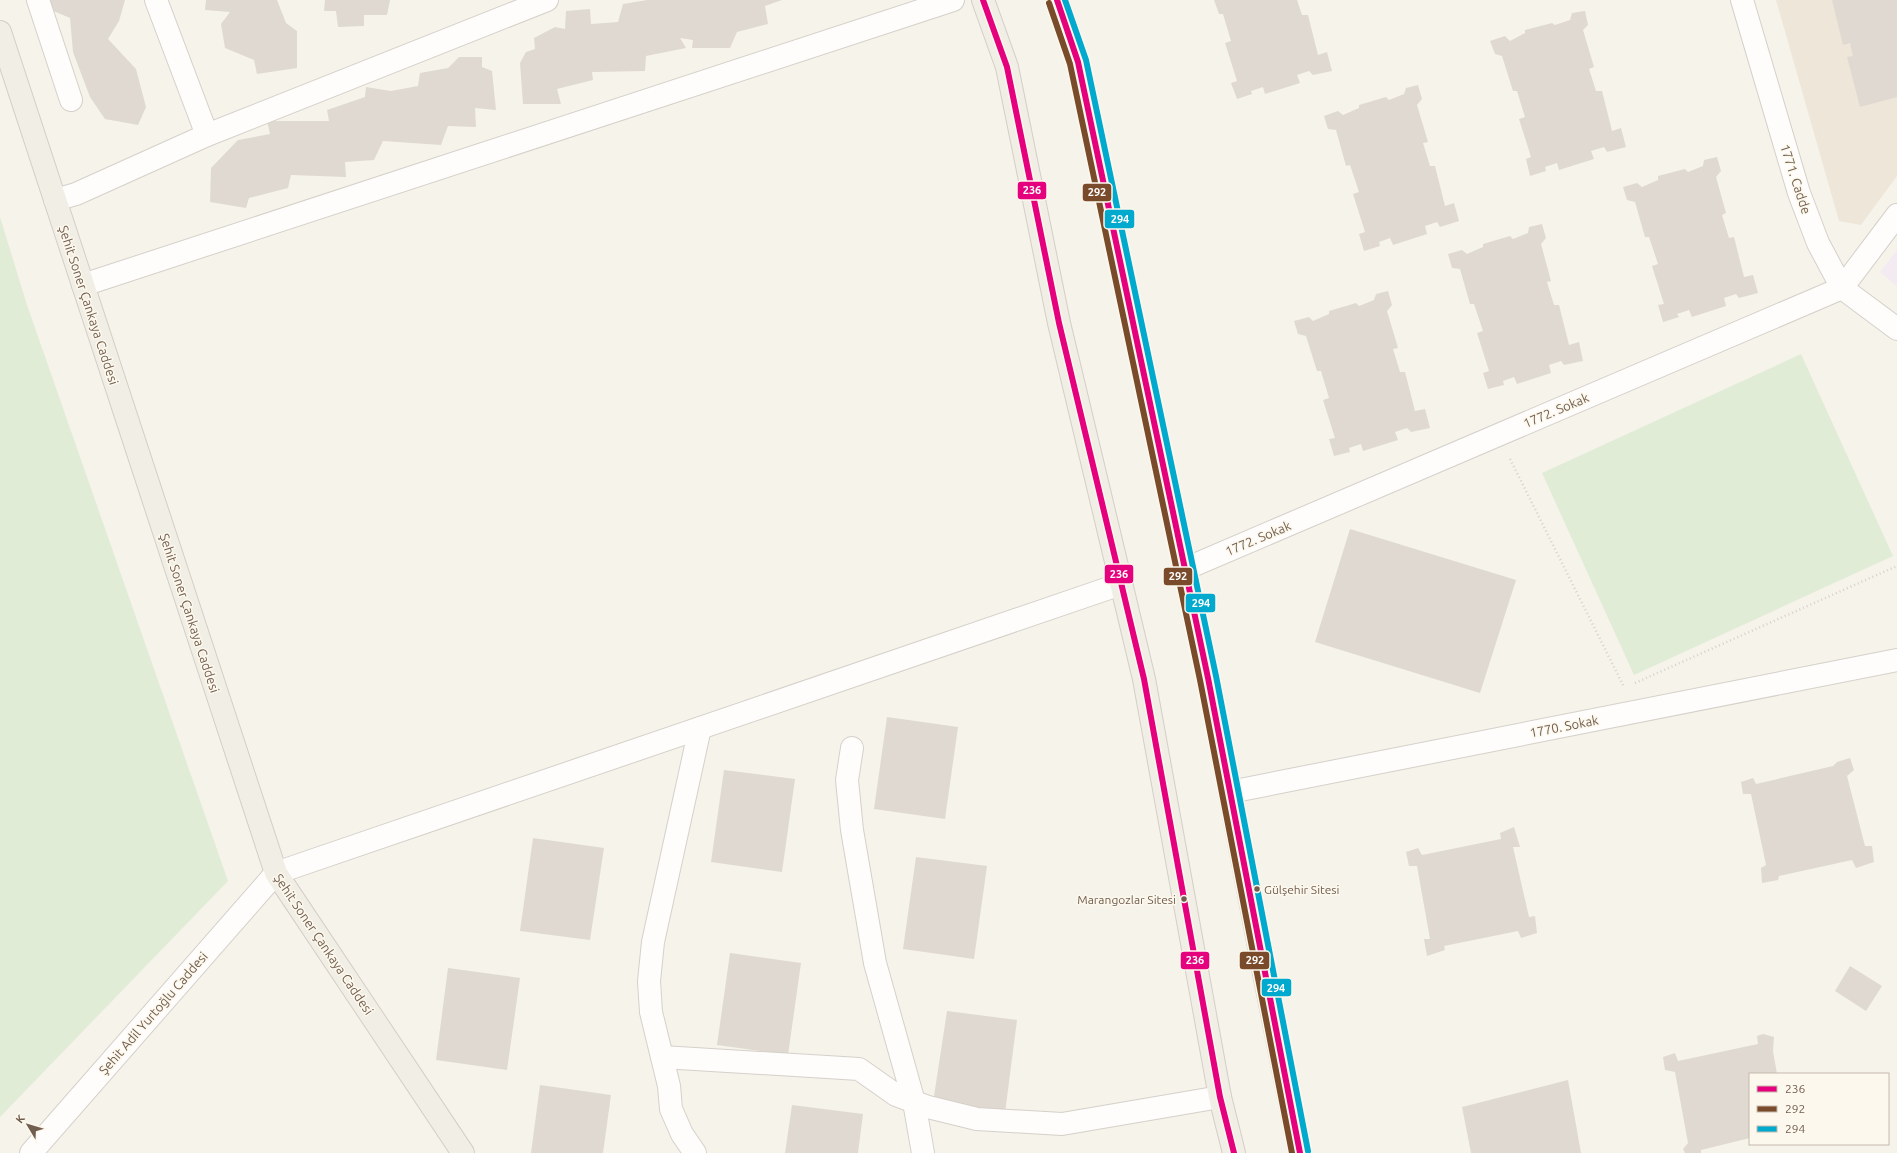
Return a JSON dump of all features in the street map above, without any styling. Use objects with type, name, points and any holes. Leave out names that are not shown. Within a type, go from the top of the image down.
[{"type":"main road","points":[[984,0],[1007,67],[1059,323],[1144,679],[1220,1097],[1234,1153]]},
{"type":"main road","points":[[1057,0],[1078,62],[1208,678],[1300,1153]]},
{"type":"main road","name":"Şehit Soner Çankaya Caddesi","points":[[0,32],[276,873],[463,1153]]},
{"type":"street","points":[[38,0],[71,100]]},
{"type":"street","points":[[156,0],[207,135]]},
{"type":"street","points":[[55,200],[76,194],[207,135],[548,0]]},
{"type":"street","points":[[83,285],[953,0]]},
{"type":"street","name":"1771. Cadde","points":[[1742,0],[1799,193],[1818,243],[1842,288],[1897,329]]},
{"type":"street","name":"1772. Sokak","points":[[1185,569],[1842,288],[1897,215]]},
{"type":"street","points":[[276,873],[1121,584]]},
{"type":"street","name":"1770. Sokak","points":[[1230,792],[1897,660]]},
{"type":"street","points":[[695,1153],[682,1134],[671,1109],[668,1086],[652,1012],[649,981],[653,942],[700,728]]},
{"type":"street","points":[[852,748],[848,780],[852,830],[875,963],[914,1102],[923,1153]]},
{"type":"street","name":"Şehit Adil Yurtoğlu Caddesi","points":[[31,1153],[276,873]]},
{"type":"street","points":[[662,1057],[858,1069],[896,1095],[914,1102],[977,1119],[1062,1124],[1220,1097]]},
{"type":"path","points":[[1499,435],[1636,712]]},
{"type":"path","points":[[1624,688],[1897,566]]},
{"type":"shaded area","points":[[1776,0],[1897,0],[1897,176],[1861,225],[1839,221]]},
{"type":"shaded area","points":[[1897,250],[1897,287],[1880,272]]},
{"type":"green space","points":[[0,217],[27,305],[228,881],[0,1117]]},
{"type":"green space","points":[[1801,354],[1893,556],[1634,675],[1542,473]]},
{"type":"building","points":[[48,0],[125,0],[119,21],[108,39],[136,69],[146,107],[138,125],[105,119],[90,97],[73,52],[70,18],[51,10]]},
{"type":"building","points":[[206,0],[277,0],[286,23],[297,31],[297,68],[257,74],[254,60],[225,48],[221,24],[230,12],[205,10]]},
{"type":"building","points":[[325,0],[390,0],[387,15],[364,15],[364,26],[338,27],[336,11],[324,11]]},
{"type":"building","points":[[647,0],[782,0],[765,6],[768,24],[737,32],[730,48],[692,48],[693,40],[680,38],[686,48],[646,56],[645,71],[592,72],[593,80],[557,89],[561,104],[523,104],[520,63],[526,52],[535,49],[534,38],[555,27],[565,29],[566,11],[590,9],[591,24],[618,22],[623,4]]},
{"type":"building","points":[[1214,0],[1297,0],[1302,15],[1308,15],[1318,55],[1327,52],[1332,71],[1313,75],[1309,71],[1297,75],[1300,83],[1265,94],[1263,87],[1251,91],[1252,94],[1237,99],[1231,83],[1237,81],[1225,43],[1231,41],[1223,14],[1219,14]]},
{"type":"building","points":[[1832,0],[1897,0],[1897,97],[1860,107],[1847,57],[1853,56],[1850,43],[1843,45]]},
{"type":"building","points":[[1585,11],[1588,25],[1583,30],[1594,67],[1589,69],[1596,91],[1602,91],[1612,131],[1621,128],[1626,147],[1607,152],[1604,147],[1591,151],[1594,159],[1559,170],[1557,163],[1545,167],[1546,171],[1530,176],[1526,159],[1531,157],[1519,119],[1525,117],[1517,91],[1513,91],[1502,56],[1495,54],[1490,41],[1505,36],[1510,41],[1525,33],[1525,30],[1552,23],[1555,25],[1570,20],[1572,13]]},
{"type":"building","points":[[459,57],[482,57],[482,67],[492,71],[496,110],[475,108],[476,127],[448,126],[441,145],[383,141],[374,160],[345,162],[346,177],[291,175],[288,188],[249,198],[246,208],[210,202],[211,168],[238,140],[270,134],[267,121],[329,121],[327,110],[365,97],[366,87],[391,91],[418,86],[420,73],[448,68]]},
{"type":"building","points":[[1418,85],[1422,99],[1417,105],[1428,142],[1423,143],[1430,166],[1435,166],[1445,206],[1454,203],[1459,221],[1440,227],[1437,222],[1425,226],[1427,234],[1393,245],[1390,238],[1379,242],[1380,246],[1364,251],[1359,234],[1365,232],[1353,194],[1359,192],[1350,165],[1346,166],[1336,130],[1328,129],[1324,116],[1338,111],[1343,115],[1359,108],[1359,105],[1386,97],[1389,100],[1404,94],[1406,88]]},
{"type":"building","points":[[1717,157],[1721,171],[1716,177],[1726,213],[1722,215],[1729,238],[1734,237],[1744,277],[1753,275],[1758,293],[1739,298],[1736,294],[1724,298],[1726,306],[1692,317],[1689,310],[1677,314],[1679,317],[1663,322],[1658,305],[1664,304],[1652,266],[1658,264],[1649,237],[1645,237],[1635,202],[1627,200],[1623,187],[1637,183],[1642,187],[1658,180],[1658,176],[1685,169],[1688,172],[1703,166],[1704,160]]},
{"type":"building","points":[[1542,224],[1546,238],[1541,244],[1551,281],[1547,282],[1554,305],[1559,305],[1569,345],[1579,342],[1583,361],[1564,365],[1561,361],[1549,365],[1551,373],[1517,384],[1514,377],[1503,381],[1504,385],[1488,389],[1483,373],[1489,371],[1477,333],[1483,331],[1474,304],[1470,304],[1460,269],[1452,268],[1448,254],[1462,250],[1467,254],[1483,247],[1483,244],[1510,236],[1513,239],[1528,233],[1529,227]]},
{"type":"building","points":[[1388,291],[1392,305],[1387,311],[1398,348],[1393,349],[1400,372],[1405,372],[1415,411],[1425,409],[1430,428],[1411,432],[1407,428],[1395,432],[1398,440],[1363,451],[1361,444],[1349,448],[1350,452],[1334,456],[1329,439],[1335,438],[1323,400],[1329,398],[1321,371],[1317,371],[1306,336],[1298,334],[1294,321],[1309,317],[1313,321],[1329,314],[1329,311],[1356,303],[1359,306],[1374,300],[1376,294]]},
{"type":"building","points":[[1350,529],[1516,580],[1480,693],[1315,642]]},
{"type":"building","points":[[887,717],[958,727],[945,819],[874,809]]},
{"type":"building","points":[[1850,758],[1854,770],[1847,776],[1865,846],[1872,846],[1874,862],[1856,868],[1852,860],[1779,876],[1778,880],[1762,883],[1761,868],[1766,865],[1751,794],[1743,794],[1741,782],[1753,778],[1756,784],[1833,766],[1837,762]]},
{"type":"building","points":[[724,770],[795,779],[782,872],[711,862]]},
{"type":"building","points":[[1514,827],[1520,847],[1513,847],[1529,917],[1535,916],[1537,933],[1521,938],[1518,931],[1444,946],[1445,950],[1427,956],[1424,939],[1430,939],[1417,866],[1409,866],[1406,852],[1418,848],[1422,855],[1501,839],[1500,833]]},
{"type":"building","points":[[533,838],[604,848],[590,940],[520,931]]},
{"type":"building","points":[[916,857],[987,866],[974,959],[903,949]]},
{"type":"building","points":[[730,953],[801,963],[788,1055],[717,1045]]},
{"type":"building","points":[[1850,966],[1882,986],[1866,1011],[1835,991]]},
{"type":"building","points":[[448,968],[520,978],[507,1070],[436,1060]]},
{"type":"building","points":[[947,1011],[1017,1020],[1005,1113],[933,1103]]},
{"type":"building","points":[[1763,1034],[1774,1037],[1773,1051],[1777,1073],[1749,1073],[1749,1138],[1701,1150],[1701,1153],[1685,1153],[1683,1149],[1688,1143],[1675,1072],[1665,1070],[1663,1057],[1675,1053],[1678,1061],[1758,1044],[1757,1036]]},
{"type":"building","points":[[1568,1080],[1581,1153],[1471,1153],[1462,1107]]},
{"type":"building","points":[[540,1085],[611,1095],[603,1153],[531,1153]]},
{"type":"building","points":[[792,1105],[863,1114],[858,1153],[785,1153]]},
{"type":"transit line","name":"236","points":[[983,0],[1007,67],[1059,323],[1144,679],[1220,1097],[1234,1153]]},
{"type":"transit line","name":"236","points":[[1057,0],[1078,62],[1208,678],[1300,1153]]},
{"type":"transit line","name":"294","points":[[1065,0],[1086,60],[1216,676],[1308,1151]]},
{"type":"transit line","name":"292","points":[[1049,3],[1070,64],[1200,680],[1292,1153]]},
{"type":"place","name":"Gülşehir Sitesi","points":[[1257,889]]},
{"type":"place","name":"Marangozlar Sitesi","points":[[1184,899]]}]
